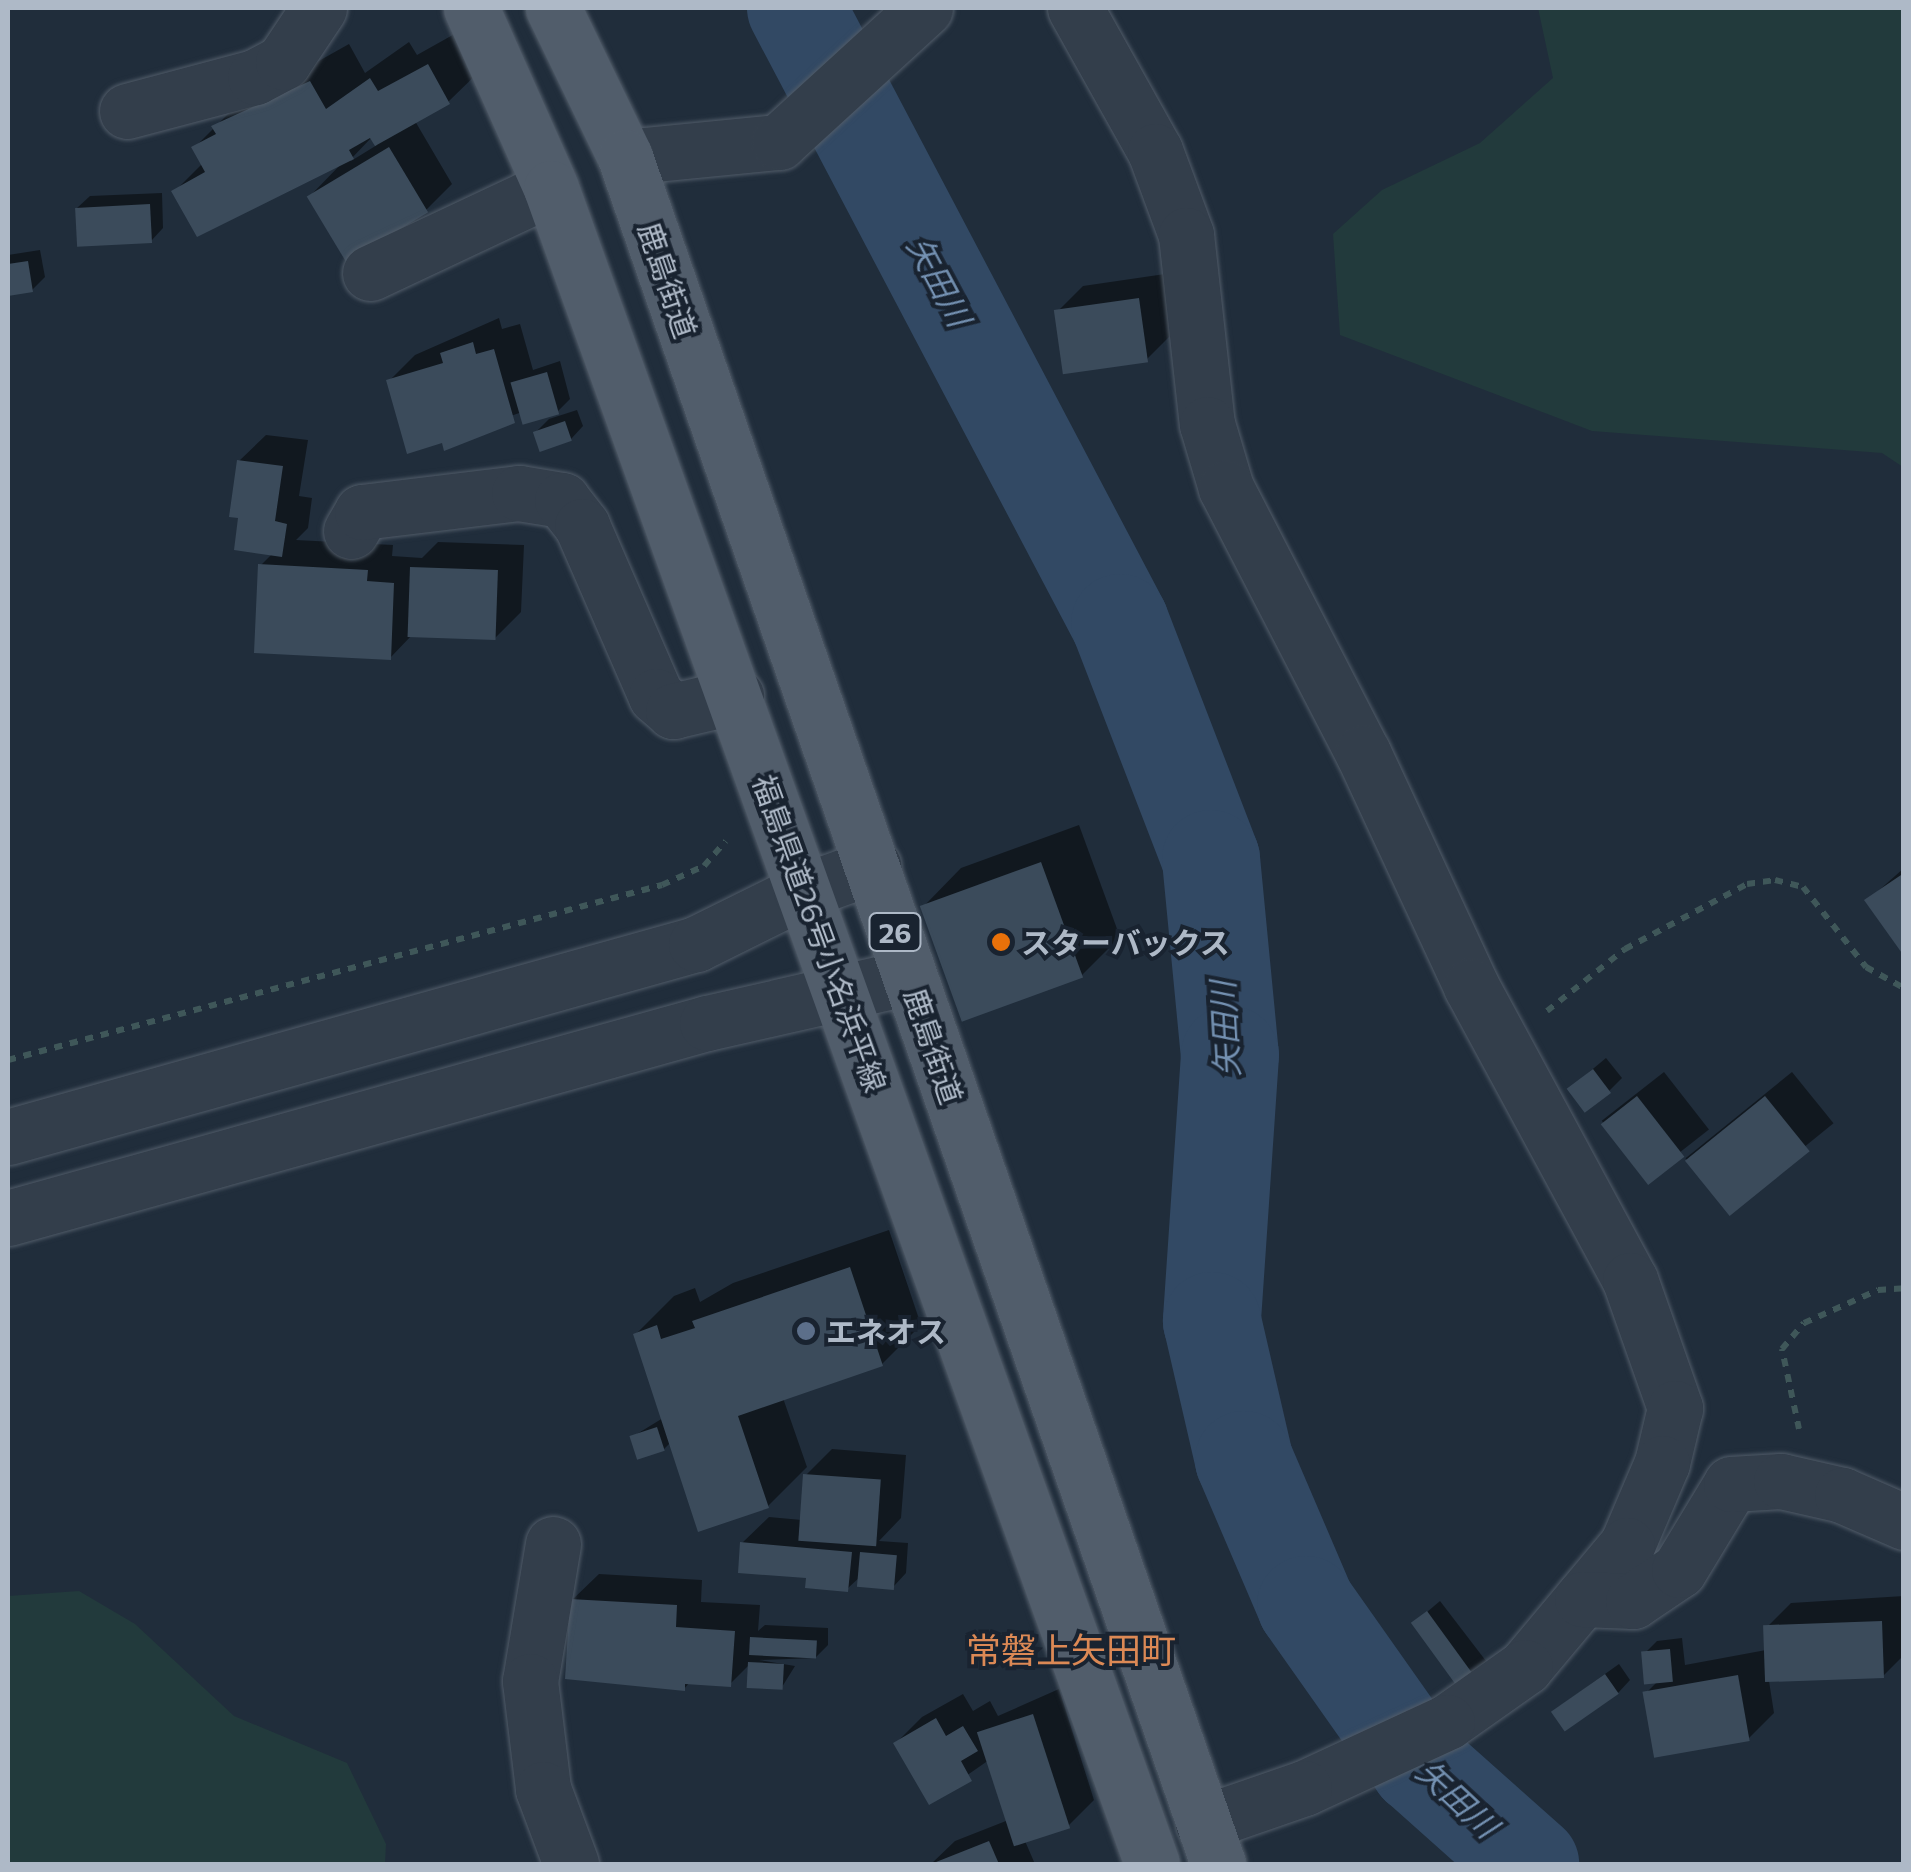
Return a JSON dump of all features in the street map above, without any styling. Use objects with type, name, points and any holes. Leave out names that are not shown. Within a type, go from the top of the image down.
[{"type":"main road","name":"福島県道26号小名浜平線","points":[[471,8],[551,188],[1152,1864]]},
{"type":"main road","name":"鹿島街道","points":[[553,8],[625,157],[1210,1844]]},
{"type":"street","points":[[126,111],[255,77],[283,62],[319,8]]},
{"type":"street","points":[[625,157],[779,142],[925,8]]},
{"type":"street","points":[[1075,8],[1155,151],[1186,235],[1208,424],[1226,488],[1363,753],[1503,1046],[1630,1280],[1675,1408],[1662,1463],[1628,1546],[1525,1667],[1448,1722],[1304,1788],[1210,1844]]},
{"type":"street","points":[[370,274],[551,188]]},
{"type":"street","points":[[350,531],[362,512],[518,493],[562,500],[582,526],[656,696],[673,712],[736,696]]},
{"type":"street","points":[[8,1137],[696,944],[801,892],[873,866]]},
{"type":"street","points":[[8,1218],[707,1023],[844,997],[910,978]]},
{"type":"street","points":[[1582,1599],[1634,1602],[1678,1570],[1731,1484],[1752,1479],[1814,1489],[1904,1522]]},
{"type":"street","points":[[553,1544],[530,1681],[535,1750],[565,1858]]},
{"type":"path","points":[[8,1060],[662,884],[724,850],[727,831]]},
{"type":"path","points":[[1503,1046],[1625,949],[1747,884],[1774,880],[1802,887],[1866,967],[1904,988]]},
{"type":"path","points":[[1814,1489],[1782,1349],[1804,1323],[1878,1290],[1904,1288]]},
{"type":"green space","points":[[1538,8],[1903,8],[1903,467],[1882,453],[1592,431],[1340,335],[1333,234],[1382,190],[1480,143],[1553,78]]},
{"type":"green space","points":[[79,1591],[135,1624],[234,1716],[347,1763],[386,1844],[385,1864],[8,1864],[8,1596]]},
{"type":"building","points":[[428,64],[450,104],[375,146],[370,138],[349,150],[354,159],[197,237],[171,191],[205,172],[191,147],[216,134],[211,126],[310,81],[326,109],[370,78],[378,91]]},
{"type":"building","points":[[389,147],[428,212],[346,262],[307,196]]},
{"type":"building","points":[[150,204],[152,243],[77,247],[75,208]]},
{"type":"building","points":[[28,261],[33,292],[8,296],[8,264]]},
{"type":"building","points":[[1139,298],[1148,362],[1063,374],[1054,310]]},
{"type":"building","points":[[473,342],[476,354],[494,349],[515,423],[444,451],[442,443],[407,454],[386,380],[443,363],[440,353]]},
{"type":"building","points":[[547,372],[559,414],[523,425],[510,382]]},
{"type":"building","points":[[565,421],[572,441],[540,452],[533,432]]},
{"type":"building","points":[[237,460],[283,466],[275,521],[287,524],[282,557],[234,550],[238,518],[229,517]]},
{"type":"building","points":[[258,564],[368,570],[367,581],[394,583],[391,660],[254,653]]},
{"type":"building","points":[[410,567],[498,570],[496,640],[408,637]]},
{"type":"building","name":"スターバックス","points":[[1041,862],[1083,978],[962,1022],[920,906]]},
{"type":"building","points":[[1904,873],[1904,956],[1864,900]]},
{"type":"building","points":[[1593,1069],[1611,1093],[1585,1113],[1567,1089]]},
{"type":"building","points":[[1637,1096],[1684,1157],[1648,1185],[1601,1124]]},
{"type":"building","points":[[1765,1096],[1810,1151],[1730,1216],[1685,1161]]},
{"type":"building","points":[[850,1267],[883,1366],[738,1416],[769,1508],[698,1532],[633,1334],[657,1325],[661,1339],[695,1328],[692,1321]]},
{"type":"building","points":[[657,1427],[665,1451],[637,1460],[629,1436]]},
{"type":"building","points":[[803,1474],[881,1479],[876,1546],[798,1541]]},
{"type":"building","points":[[740,1542],[852,1552],[848,1592],[805,1588],[806,1578],[738,1573]]},
{"type":"building","points":[[860,1552],[897,1555],[894,1590],[857,1587]]},
{"type":"building","points":[[570,1599],[677,1605],[676,1627],[735,1631],[731,1687],[685,1684],[685,1691],[565,1679]]},
{"type":"building","points":[[1427,1611],[1475,1677],[1458,1688],[1411,1623]]},
{"type":"building","points":[[1882,1621],[1884,1678],[1765,1682],[1763,1625]]},
{"type":"building","points":[[750,1637],[817,1641],[816,1658],[749,1655]]},
{"type":"building","points":[[1670,1649],[1673,1682],[1644,1684],[1641,1652]]},
{"type":"building","points":[[748,1662],[784,1664],[783,1690],[747,1688]]},
{"type":"building","points":[[1605,1674],[1619,1694],[1565,1732],[1551,1712]]},
{"type":"building","points":[[1738,1675],[1750,1741],[1654,1758],[1642,1692]]},
{"type":"building","points":[[1033,1714],[1070,1828],[1014,1846],[977,1732]]},
{"type":"building","points":[[936,1718],[946,1736],[963,1726],[978,1751],[961,1761],[972,1781],[929,1805],[893,1743]]},
{"type":"building","points":[[989,1841],[999,1864],[931,1864]]},
{"type":"waterway","name":"矢田川","points":[[796,8],[1120,623],[1211,859],[1230,1055],[1212,1321],[1244,1460],[1306,1605],[1419,1765],[1530,1864]]},
{"type":"place","name":"スターバックス","points":[[1001,942]]},
{"type":"place","name":"エネオス","points":[[806,1331]]},
{"type":"district","name":"常磐上矢田町","points":[[1071,1649]]}]
